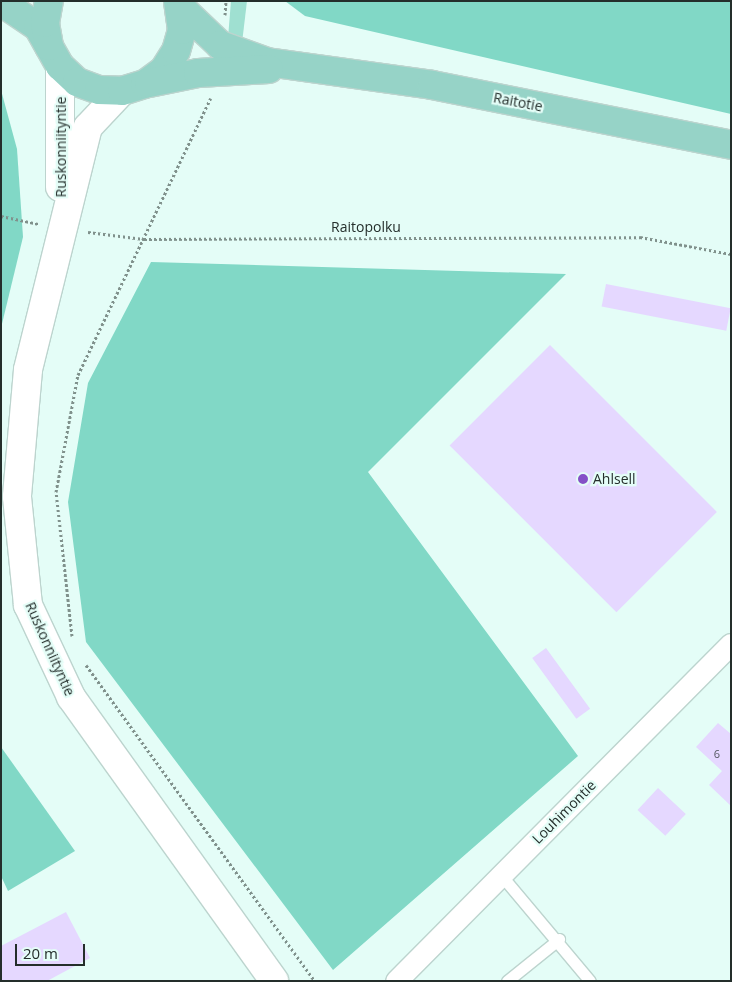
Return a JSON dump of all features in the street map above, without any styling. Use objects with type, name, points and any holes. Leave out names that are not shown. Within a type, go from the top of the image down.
[{"type":"main road","points":[[49,1],[45,22],[54,56]]},
{"type":"main road","points":[[1,2],[27,16],[54,56]]},
{"type":"main road","points":[[134,88],[164,70],[176,51],[182,30],[180,5]]},
{"type":"main road","name":"Raitotie","points":[[180,5],[220,45],[267,62],[432,85],[731,145]]},
{"type":"main road","name":"Raitotie","points":[[54,56],[77,82],[99,90],[134,88],[215,73],[303,68]]},
{"type":"street","name":"Ruskonniityntie","points":[[54,56],[61,228]]},
{"type":"street","name":"Ruskonniityntie","points":[[134,88],[88,127],[61,228],[28,370],[17,497],[28,605],[71,697],[274,981]]},
{"type":"street","name":"Louhimontie","points":[[396,981],[731,644]]},
{"type":"lane","points":[[501,875],[559,939],[590,981]]},
{"type":"lane","points":[[507,981],[559,939]]},
{"type":"path","points":[[73,648],[56,492],[78,374],[210,102],[215,73]]},
{"type":"path","name":"Raitopolku","points":[[1,216],[61,228],[144,239],[640,237],[731,254]]},
{"type":"path","points":[[79,655],[315,981]]},
{"type":"green space","points":[[231,1],[247,1],[242,43],[228,38]]},
{"type":"green space","points":[[285,1],[731,1],[731,114],[305,16]]},
{"type":"green space","points":[[1,90],[17,149],[23,237],[1,328]]},
{"type":"green space","points":[[151,262],[566,274],[368,472],[578,756],[333,970],[86,642],[68,502],[88,383]]},
{"type":"green space","points":[[1,747],[75,851],[8,891],[1,876]]},
{"type":"building","points":[[606,284],[731,308],[726,331],[602,307]]},
{"type":"building","name":"Ahlsell","points":[[550,345],[717,512],[616,612],[450,445]]},
{"type":"building","points":[[546,648],[590,709],[576,719],[532,658]]},
{"type":"building","points":[[718,723],[731,734],[731,806],[709,785],[722,771],[696,747]]},
{"type":"building","points":[[658,788],[686,814],[665,836],[638,810]]},
{"type":"building","points":[[66,912],[90,958],[47,981],[1,981],[1,946]]},
{"type":"place","name":"Ahlsell","points":[[583,479]]}]
